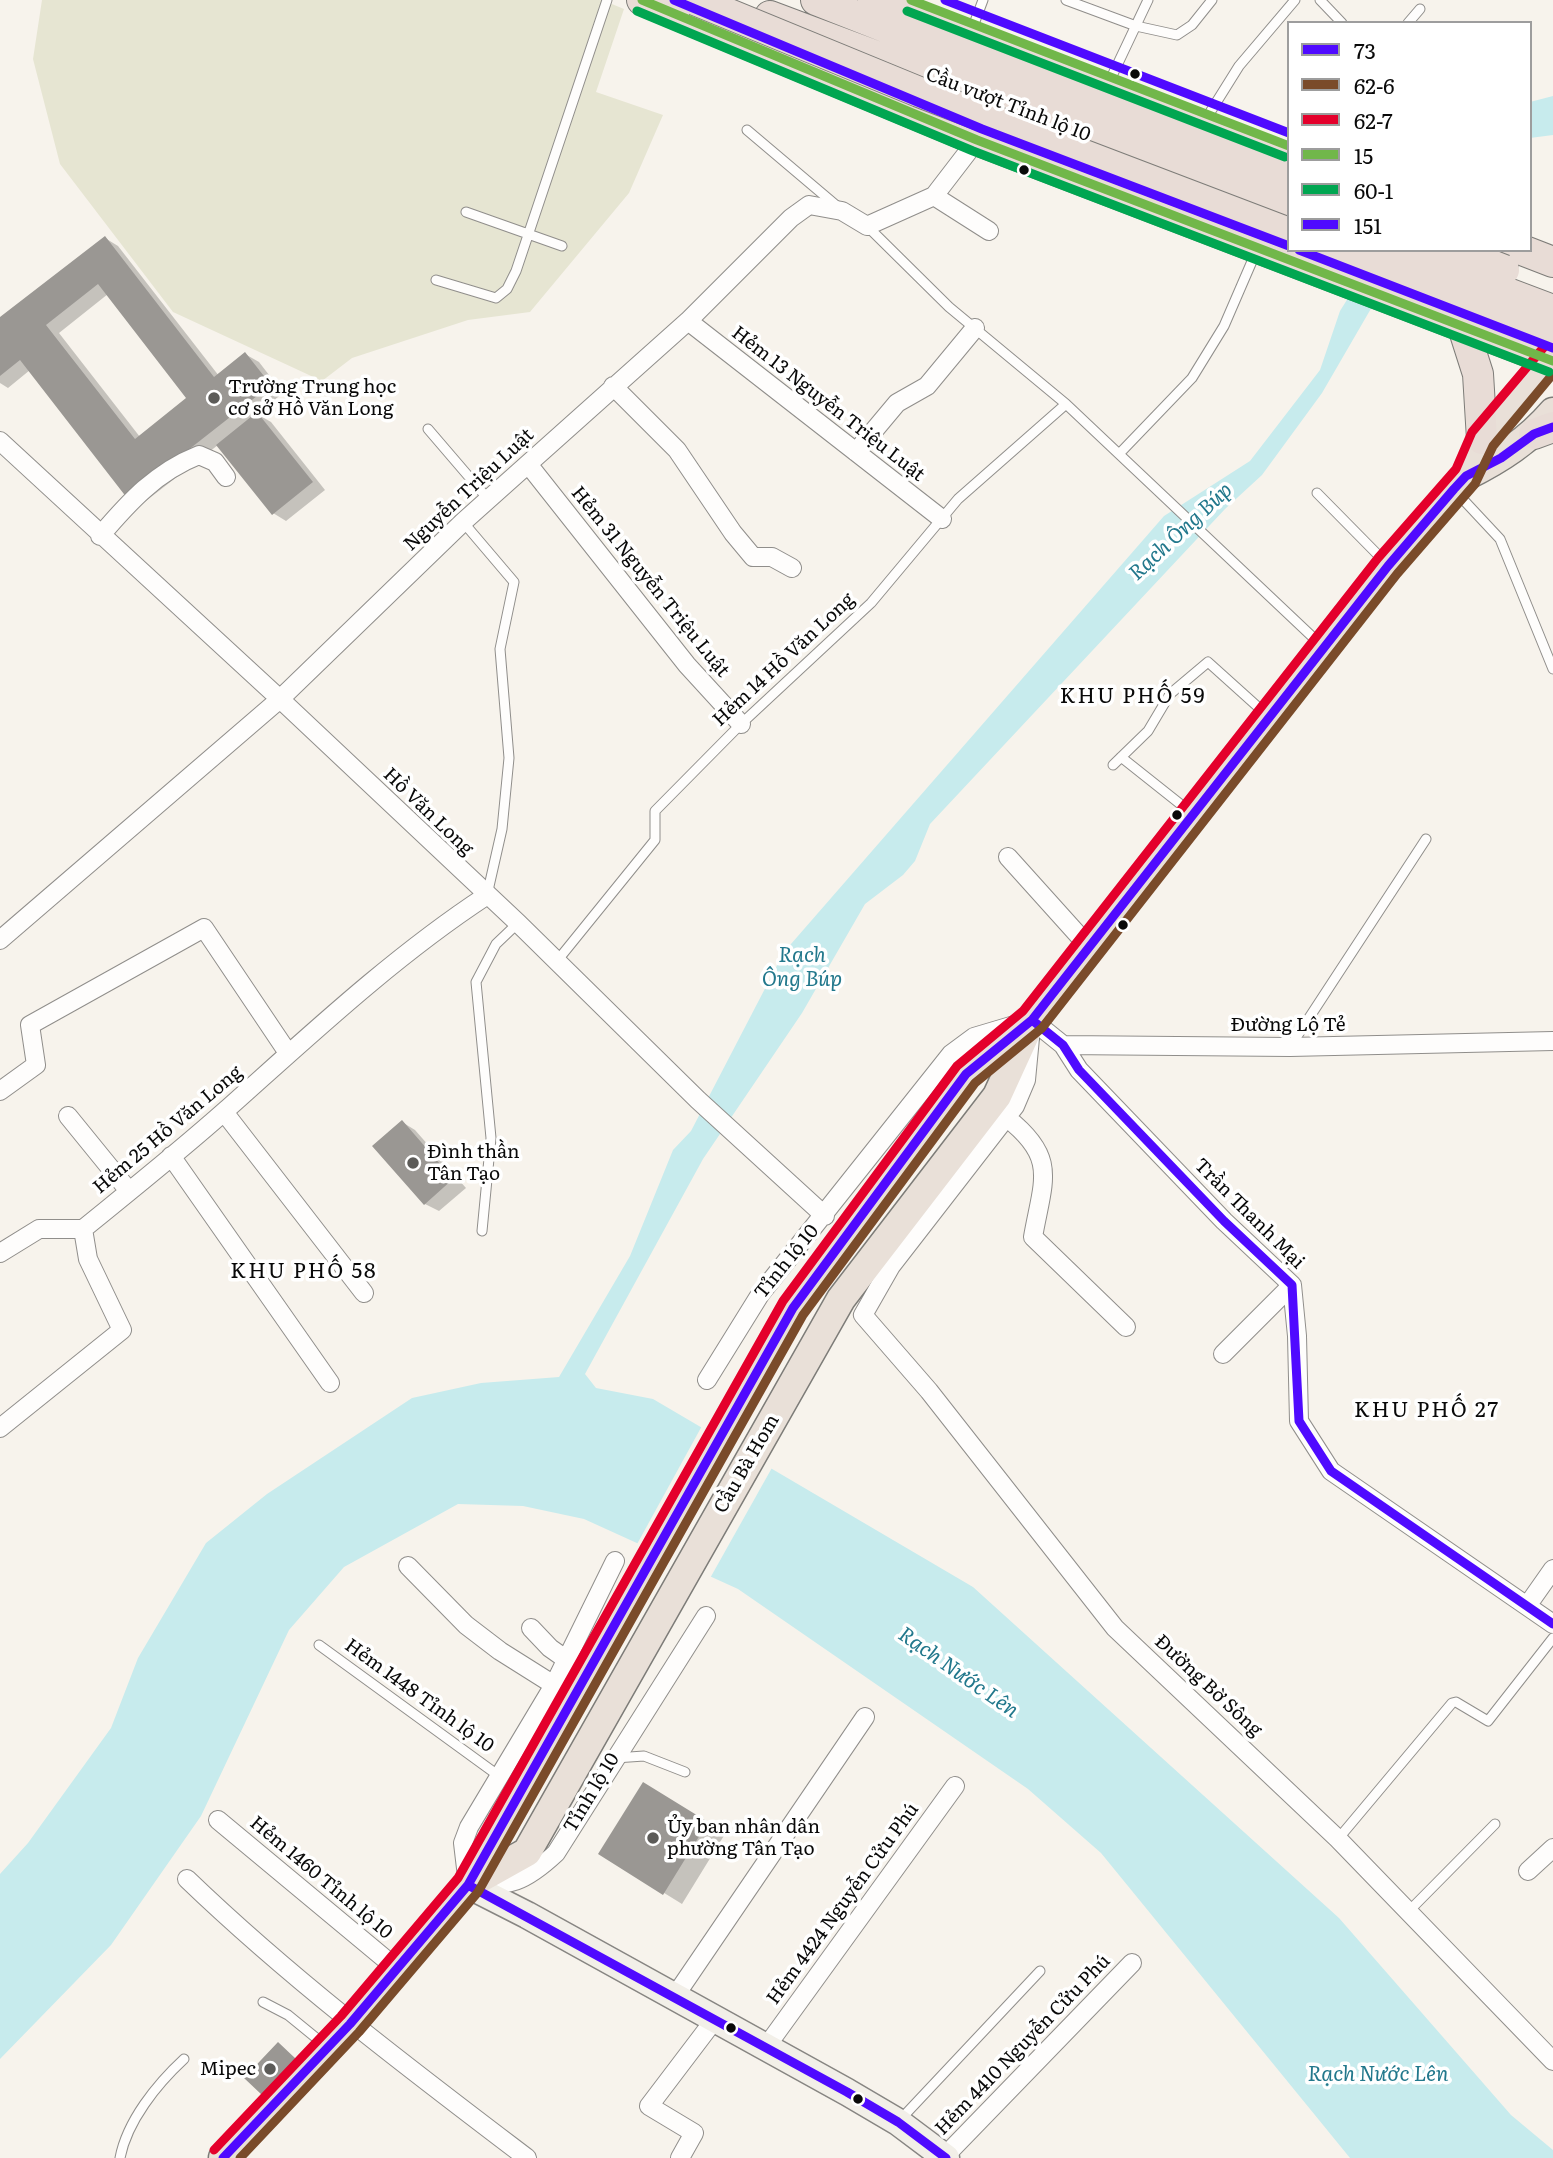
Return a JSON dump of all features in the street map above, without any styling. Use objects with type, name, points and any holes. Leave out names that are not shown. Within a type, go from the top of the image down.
[{"type":"highway","points":[[642,0],[676,4],[976,140],[1258,248],[1335,263],[1552,352]]},
{"type":"highway","name":"Cầu vượt Tỉnh lộ 10","points":[[727,0],[1287,210]]},
{"type":"highway","name":"Cầu vượt Tỉnh lộ 10","points":[[816,0],[1287,185]]},
{"type":"highway","points":[[873,0],[1287,159]]},
{"type":"highway","points":[[911,0],[979,12],[1112,76],[1287,145]]},
{"type":"highway","name":"Cầu vượt Tỉnh lộ 10","points":[[676,4],[919,92],[1287,232]]},
{"type":"highway","points":[[1258,248],[1287,222]]},
{"type":"highway","points":[[1399,252],[1553,310]]},
{"type":"highway","points":[[1458,252],[1553,289]]},
{"type":"highway","points":[[1462,324],[1497,287],[1506,252]]},
{"type":"highway","points":[[1335,263],[1404,302],[1462,324],[1552,352]]},
{"type":"highway","points":[[1462,324],[1478,374],[1482,439]]},
{"type":"main road","points":[[1002,1107],[1032,1020],[1388,566],[1460,483],[1482,439],[1552,352]]},
{"type":"main road","points":[[1460,483],[1543,430],[1553,412]]},
{"type":"main road","name":"Cầu Bà Hom","points":[[468,1885],[793,1308],[966,1074],[1032,1020]]},
{"type":"main road","name":"Cầu Bà Hom","points":[[468,1885],[527,1852],[841,1299],[1002,1107]]},
{"type":"main road","points":[[223,2158],[350,2024],[468,1885],[715,2018],[898,2122],[946,2157]]},
{"type":"street","points":[[867,226],[934,196],[976,140]]},
{"type":"street","points":[[934,196],[989,231]]},
{"type":"street","name":"Nguyễn Triệu Luật","points":[[0,940],[280,699],[463,522],[688,321],[791,218],[809,205],[842,211],[867,226]]},
{"type":"street","name":"Hẻm 13 Nguyễn Triệu Luật","points":[[688,321],[942,519]]},
{"type":"street","points":[[856,452],[897,403],[927,386],[975,328]]},
{"type":"street","points":[[613,386],[677,450],[733,533],[753,556],[772,558],[792,568]]},
{"type":"street","name":"Hồ Văn Long","points":[[0,441],[100,536],[280,699],[486,896],[518,923],[698,1100],[825,1216]]},
{"type":"street","points":[[100,536],[135,496],[171,466],[199,455],[215,462],[226,477]]},
{"type":"street","name":"Hẻm 31 Nguyễn Triệu Luật","points":[[528,464],[687,665],[741,724]]},
{"type":"street","points":[[1008,857],[1089,947]]},
{"type":"street","name":"Hẻm 25 Hồ Văn Long","points":[[83,1229],[224,1112],[288,1053],[456,916],[486,896]]},
{"type":"street","points":[[0,1091],[36,1065],[30,1025],[204,928],[288,1053]]},
{"type":"street","points":[[1032,1020],[1063,1045]]},
{"type":"street","name":"Tỉnh lộ 10","points":[[707,1380],[751,1306],[951,1055],[974,1037],[1032,1020]]},
{"type":"street","name":"Đường Lộ Tẻ","points":[[1063,1045],[1290,1046],[1553,1041]]},
{"type":"street","name":"Trần Thanh Mại","points":[[1063,1045],[1079,1070],[1224,1221],[1292,1285],[1297,1336],[1299,1422],[1331,1471],[1553,1624]]},
{"type":"street","points":[[1002,1107],[1029,1135],[1045,1166],[1034,1237],[1126,1327]]},
{"type":"street","name":"Đường Bờ Sông","points":[[1002,1107],[891,1266],[863,1315],[929,1391],[1115,1628],[1338,1839],[1553,2061]]},
{"type":"street","points":[[224,1112],[364,1293]]},
{"type":"street","points":[[68,1116],[129,1191]]},
{"type":"street","points":[[171,1156],[330,1383]]},
{"type":"street","points":[[0,1253],[39,1229],[83,1229],[88,1259],[122,1330],[0,1428]]},
{"type":"street","points":[[1223,1354],[1292,1285]]},
{"type":"street","points":[[468,1885],[463,1843],[478,1810],[554,1685],[615,1561]]},
{"type":"street","points":[[408,1566],[453,1614],[500,1651],[554,1685]]},
{"type":"street","points":[[1527,1606],[1553,1569]]},
{"type":"street","name":"Tỉnh lộ 10","points":[[468,1885],[496,1887],[519,1882],[537,1871],[556,1853],[613,1759],[706,1616]]},
{"type":"street","points":[[531,1628],[550,1648],[567,1660]]},
{"type":"street","points":[[675,1996],[865,1717]]},
{"type":"street","name":"Hẻm 4424 Nguyễn Cửu Phú","points":[[766,2047],[955,1786]]},
{"type":"street","name":"Hẻm 1460 Tỉnh lộ 10","points":[[218,1820],[396,1968]]},
{"type":"street","points":[[1528,1871],[1553,1848]]},
{"type":"street","points":[[187,1879],[235,1926],[350,2024],[527,2158]]},
{"type":"street","name":"Hẻm 4410 Nguyễn Cửu Phú","points":[[946,2157],[1132,1963]]},
{"type":"street","points":[[680,2158],[694,2133],[649,2106],[715,2018]]},
{"type":"lane","points":[[436,279],[496,298],[507,289],[530,233],[607,0]]},
{"type":"lane","points":[[1066,0],[1136,26],[1177,35],[1192,25],[1212,0]]},
{"type":"lane","points":[[1112,76],[1148,0]]},
{"type":"lane","points":[[1209,114],[1239,66],[1295,0]]},
{"type":"lane","points":[[1320,0],[1340,21]]},
{"type":"lane","points":[[1410,21],[1420,9]]},
{"type":"lane","points":[[747,130],[842,211]]},
{"type":"lane","points":[[466,212],[562,246]]},
{"type":"lane","points":[[867,226],[975,328],[1066,404],[1324,648]]},
{"type":"lane","points":[[1119,454],[1192,378],[1224,326],[1258,248]]},
{"type":"lane","name":"Hẻm 14 Hồ Văn Long","points":[[557,961],[654,840],[655,811],[741,724],[871,603],[958,499],[1066,404]]},
{"type":"lane","points":[[428,429],[488,499]]},
{"type":"lane","points":[[1460,483],[1500,539],[1553,669]]},
{"type":"lane","points":[[1317,494],[1388,566]]},
{"type":"lane","points":[[463,522],[514,582],[500,649],[509,758],[502,829],[486,896]]},
{"type":"lane","points":[[1113,765],[1149,731],[1170,694],[1208,662],[1269,717]]},
{"type":"lane","points":[[1121,757],[1193,814]]},
{"type":"lane","points":[[1290,1046],[1426,839]]},
{"type":"lane","points":[[482,1231],[491,1138],[476,982],[496,944],[518,923]]},
{"type":"lane","points":[[1338,1839],[1452,1703],[1457,1702],[1488,1721],[1553,1638]]},
{"type":"lane","name":"Hẻm 1448 Tỉnh lộ 10","points":[[319,1645],[499,1776]]},
{"type":"lane","points":[[613,1759],[644,1756],[685,1772]]},
{"type":"lane","points":[[1408,1912],[1495,1824]]},
{"type":"lane","points":[[898,2122],[1040,1971]]},
{"type":"lane","points":[[263,2002],[288,2015],[327,2048]]},
{"type":"lane","points":[[120,2158],[122,2147],[144,2105],[184,2059]]},
{"type":"green space","points":[[42,0],[602,0],[624,9],[596,92],[663,115],[629,193],[530,312],[468,320],[352,358],[322,381],[173,312],[60,164],[33,59]]},
{"type":"water","points":[[1553,96],[1553,135],[1532,138],[1532,101]]},
{"type":"water","name":"Rạch Nước Lên","points":[[1377,252],[1404,252],[1322,393],[1262,475],[1225,509],[930,824],[915,861],[903,875],[865,904],[802,1013],[703,1159],[585,1374],[596,1388],[653,1399],[973,1587],[1339,1918],[1511,2115],[1553,2150],[1553,2158],[1350,2158],[1101,1853],[1028,1789],[738,1589],[584,1519],[523,1506],[458,1504],[344,1567],[289,1630],[201,1816],[111,1945],[0,2059],[0,1874],[28,1843],[111,1728],[138,1658],[206,1543],[267,1494],[412,1398],[481,1383],[559,1377],[630,1256],[673,1150],[691,1131],[784,952],[1164,516],[1250,461],[1320,370],[1340,311]]},
{"type":"pier","points":[[703,1424],[773,1466],[709,1580],[636,1546]]},
{"type":"building","points":[[105,236],[214,377],[245,352],[271,385],[127,498],[20,360],[0,376],[0,317]],"holes":[[[98,284],[186,398],[135,439],[46,325]]]},
{"type":"building","points":[[257,412],[313,482],[272,515],[216,445]]},
{"type":"building","name":"Đình thần Tân Tạo","points":[[402,1120],[453,1179],[424,1205],[372,1146]]},
{"type":"building","name":"Ủy ban nhân dân phường Tân Tạo","points":[[643,1782],[708,1822],[663,1895],[598,1854]]},
{"type":"building","name":"Mipec","points":[[278,2042],[296,2059],[262,2095],[244,2078]]},
{"type":"transit line","name":"15","points":[[642,0],[977,140],[1553,361]]},
{"type":"transit line","name":"151","points":[[674,0],[982,129],[1287,245]]},
{"type":"transit line","name":"15","points":[[911,0],[1287,145]]},
{"type":"transit line","name":"151","points":[[945,0],[1287,132]]},
{"type":"transit line","name":"60-1","points":[[637,11],[973,151],[1549,372]]},
{"type":"transit line","name":"60-1","points":[[907,11],[1285,157]]},
{"type":"transit line","name":"151","points":[[1304,252],[1553,348]]},
{"type":"transit line","name":"62-7","points":[[214,2150],[341,2016],[458,1878],[783,1301],[957,1066],[1023,1011],[1378,558],[1456,469],[1472,432],[1544,347]]},
{"type":"transit line","name":"62-6","points":[[240,2158],[359,2032],[478,1892],[803,1315],[975,1083],[1042,1028],[1397,574],[1475,484],[1493,446],[1553,374]]},
{"type":"transit line","name":"73","points":[[223,2158],[350,2024],[468,1885],[793,1308],[966,1074],[1032,1020],[1388,566],[1454,489],[1466,476],[1501,458],[1534,434],[1553,427]]},
{"type":"transit line","name":"73","points":[[1032,1020],[1063,1045],[1079,1070],[1224,1221],[1292,1285],[1299,1421],[1331,1471],[1553,1624]]},
{"type":"transit line","name":"73","points":[[468,1885],[847,2092],[898,2122],[946,2158]]},
{"type":"place","name":"Trường Trung học cơ sở Hồ Văn Long","points":[[214,398]]},
{"type":"place","name":"Đình thần Tân Tạo","points":[[413,1163]]},
{"type":"place","name":"Ủy ban nhân dân phường Tân Tạo","points":[[653,1838]]},
{"type":"place","name":"Mipec","points":[[270,2069]]},
{"type":"district","name":"KHU PHỐ 59","points":[[1133,697]]},
{"type":"district","name":"KHU PHỐ 58","points":[[304,1272]]},
{"type":"district","name":"KHU PHỐ 27","points":[[1427,1411]]},
{"type":"water label","name":"Rạch Ông Búp","points":[[1181,532]]},
{"type":"water label","name":"Rạch Ông Búp","points":[[802,968]]}]
